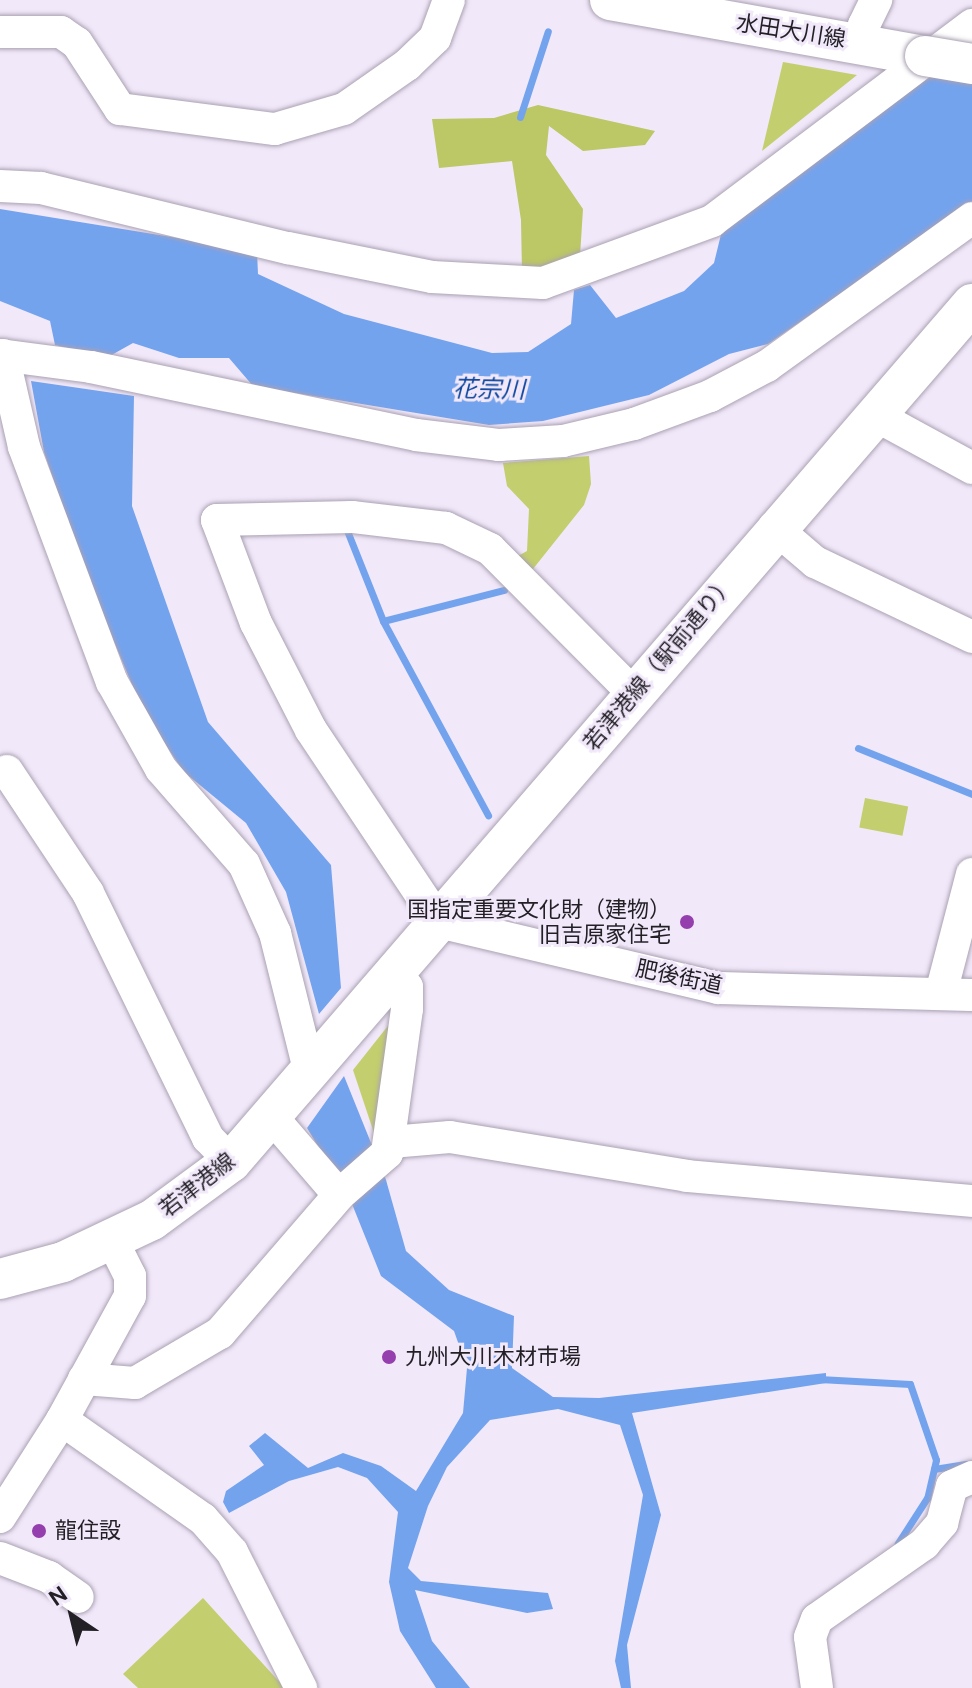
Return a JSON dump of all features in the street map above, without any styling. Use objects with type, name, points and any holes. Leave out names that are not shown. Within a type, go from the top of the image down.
[{"type":"main road","name":"水田大川線","points":[[610,0],[741,11],[864,43],[972,64]]},
{"type":"main road","name":"若津港線（駅前通り）","points":[[351,1026],[774,527],[972,304]]},
{"type":"main road","name":"若津港線","points":[[0,1279],[112,1240],[152,1220],[231,1162],[351,1026]]},
{"type":"street","points":[[0,32],[61,32],[77,43],[120,109],[229,127],[275,129],[344,109],[407,65],[435,38],[449,0]]},
{"type":"street","points":[[864,43],[864,25],[876,0]]},
{"type":"street","points":[[0,186],[41,188],[288,248],[432,277],[543,283],[712,221],[972,25]]},
{"type":"street","points":[[317,1066],[275,933],[244,864],[161,769],[112,682],[24,447],[1,355],[82,365],[416,435],[499,445],[563,441],[634,424],[710,396],[767,366],[972,218]]},
{"type":"street","points":[[873,414],[972,468]]},
{"type":"street","points":[[439,922],[311,730],[256,623],[217,520],[352,517],[446,528],[490,549],[633,693]]},
{"type":"street","points":[[774,527],[815,562],[972,637]]},
{"type":"street","points":[[7,771],[88,893],[208,1138],[231,1162]]},
{"type":"street","points":[[957,994],[972,874]]},
{"type":"street","name":"肥後街道","points":[[439,922],[718,988],[957,994]]},
{"type":"street","points":[[389,1148],[407,1009],[407,987],[396,974]]},
{"type":"street","points":[[271,1116],[339,1195]]},
{"type":"street","points":[[84,1379],[135,1383],[220,1333],[339,1195],[389,1148],[450,1137],[687,1176],[972,1201]]},
{"type":"street","points":[[0,1517],[62,1420],[130,1296],[130,1276],[112,1240]]},
{"type":"street","points":[[62,1420],[203,1519],[232,1552],[301,1688]]},
{"type":"street","points":[[817,1688],[810,1637],[817,1619],[924,1544],[942,1523],[952,1486],[972,1477]]},
{"type":"street","points":[[0,1558],[49,1577],[78,1597]]},
{"type":"green space","points":[[783,62],[857,75],[762,151]]},
{"type":"green space","points":[[538,105],[655,131],[645,145],[583,151],[549,126],[546,155],[583,209],[580,256],[522,272],[521,220],[512,161],[439,168],[432,119],[494,118]]},
{"type":"green space","points":[[589,456],[591,484],[584,505],[525,579],[509,561],[527,551],[529,509],[507,486],[503,463]]},
{"type":"green space","points":[[865,798],[908,806],[902,836],[859,827]]},
{"type":"green space","points":[[391,1022],[375,1136],[353,1070]]},
{"type":"green space","points":[[203,1598],[285,1688],[138,1688],[123,1674]]},
{"type":"water","name":"花宗川","points":[[972,42],[972,203],[768,344],[729,354],[649,395],[543,421],[489,425],[253,386],[229,358],[179,358],[133,343],[108,357],[55,345],[50,321],[0,301],[0,209],[257,251],[258,274],[344,314],[492,353],[528,352],[571,324],[574,290],[590,285],[616,318],[684,291],[714,263],[724,222]]},
{"type":"water","points":[[31,381],[134,396],[132,506],[208,722],[331,865],[341,988],[319,1014],[286,892],[246,823],[184,772],[144,713],[86,575],[44,452]]},
{"type":"water","points":[[344,1076],[386,1180],[406,1251],[449,1290],[514,1316],[512,1368],[553,1397],[599,1398],[826,1373],[826,1383],[632,1413],[661,1515],[627,1645],[631,1688],[621,1688],[615,1661],[643,1495],[620,1425],[558,1409],[490,1420],[447,1467],[428,1506],[408,1568],[421,1581],[548,1593],[553,1609],[527,1613],[415,1590],[432,1641],[470,1688],[436,1688],[400,1631],[389,1582],[398,1512],[367,1478],[338,1467],[289,1481],[229,1513],[223,1502],[226,1491],[264,1465],[249,1446],[265,1433],[308,1468],[343,1453],[381,1466],[416,1491],[463,1413],[467,1368],[454,1331],[381,1276],[350,1199],[307,1128]]},
{"type":"waterway","points":[[520,117],[548,31]]},
{"type":"waterway","points":[[346,528],[383,621],[488,815]]},
{"type":"waterway","points":[[383,621],[504,590]]},
{"type":"waterway","points":[[858,748],[972,794]]},
{"type":"waterway","points":[[819,1379],[910,1384],[936,1460],[927,1498],[898,1543]]},
{"type":"waterway","points":[[934,1469],[966,1464]]},
{"type":"place","name":"国指定重要文化財（建物） 旧吉原家住宅","points":[[687,922]]},
{"type":"place","name":"九州大川木材市場","points":[[389,1357]]},
{"type":"place","name":"龍住設","points":[[39,1531]]}]
